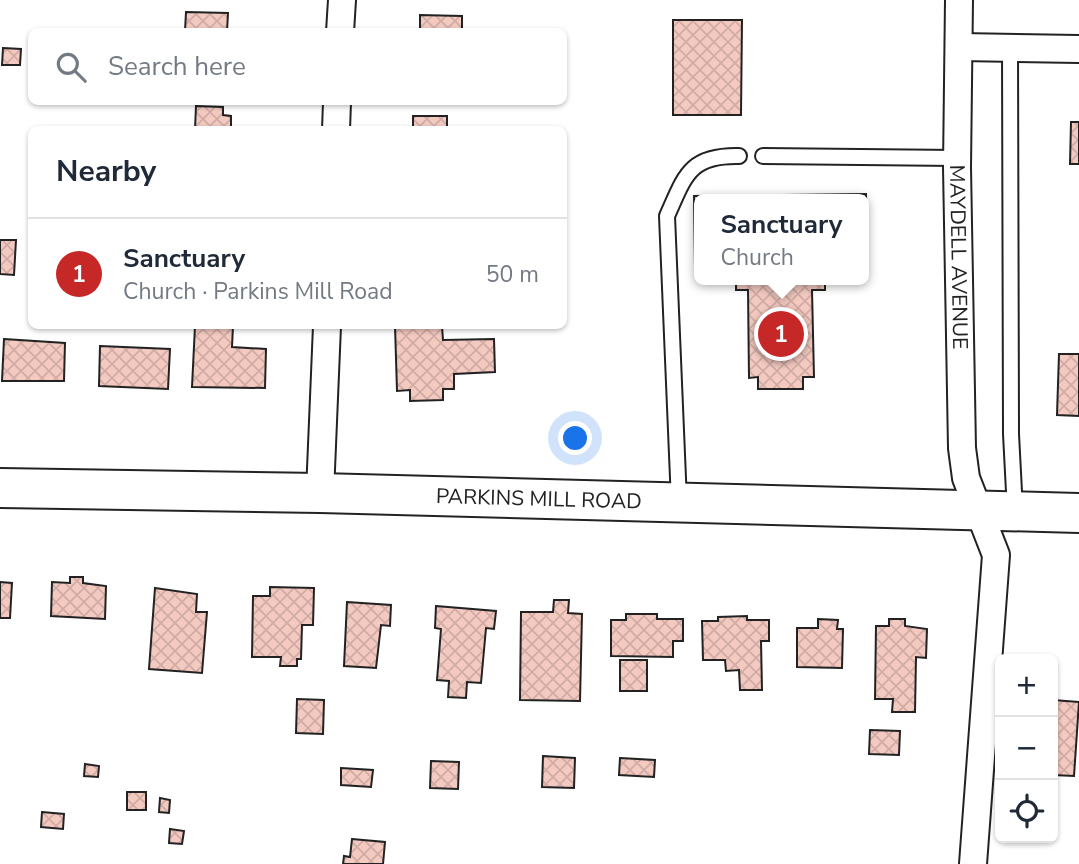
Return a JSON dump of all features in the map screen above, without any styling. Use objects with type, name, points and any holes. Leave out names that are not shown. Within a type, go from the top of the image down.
[{"type":"street","points":[[340,28],[342,0]]},
{"type":"street","name":"MAYDELL AVENUE","points":[[959,0],[957,158],[962,448],[966,478],[998,512],[973,864]]},
{"type":"street","points":[[960,47],[1079,49]]},
{"type":"street","points":[[336,126],[337,105]]},
{"type":"street","points":[[320,493],[327,329]]},
{"type":"street","name":"PARKINS MILL ROAD","points":[[0,488],[320,493],[1079,513]]},
{"type":"lane","points":[[998,512],[1011,434],[1010,48]]},
{"type":"lane","points":[[679,503],[667,216],[686,172],[716,156],[739,156]]},
{"type":"lane","points":[[763,156],[957,158]]},
{"type":"building","points":[[186,12],[228,13],[227,28],[185,28]]},
{"type":"building","points":[[420,15],[462,16],[462,28],[420,28]]},
{"type":"building","points":[[673,20],[742,20],[741,115],[673,115]]},
{"type":"building","points":[[3,48],[21,49],[20,65],[2,65]]},
{"type":"building","points":[[196,106],[223,107],[223,115],[231,116],[231,126],[195,126]]},
{"type":"building","points":[[413,116],[447,116],[447,126],[413,126]]},
{"type":"building","points":[[1071,122],[1079,122],[1079,164],[1070,164]]},
{"type":"building","points":[[0,240],[16,240],[14,275],[0,274]]},
{"type":"building","points":[[736,285],[825,285],[825,290],[812,290],[814,377],[803,377],[803,389],[758,389],[758,377],[749,378],[748,290],[736,290]]},
{"type":"building","points":[[195,329],[233,329],[232,347],[266,349],[265,388],[192,387]]},
{"type":"building","points":[[395,329],[442,329],[443,340],[494,339],[495,372],[454,374],[454,389],[443,389],[443,400],[410,401],[410,390],[397,391]]},
{"type":"building","points":[[4,339],[65,343],[64,381],[2,381]]},
{"type":"building","points":[[100,346],[170,349],[168,389],[99,386]]},
{"type":"building","points":[[1059,354],[1079,354],[1079,416],[1057,415]]},
{"type":"building","points":[[70,577],[83,577],[83,583],[106,586],[105,619],[51,616],[52,582],[70,583]]},
{"type":"building","points":[[0,582],[12,583],[10,618],[0,618]]},
{"type":"building","points":[[270,587],[314,588],[313,625],[302,625],[301,659],[297,659],[297,666],[280,666],[281,657],[252,657],[253,596],[270,596]]},
{"type":"building","points":[[155,588],[197,594],[196,612],[207,612],[202,673],[149,669]]},
{"type":"building","points":[[554,600],[569,600],[568,613],[582,614],[580,701],[520,700],[521,612],[553,612]]},
{"type":"building","points":[[347,602],[391,605],[390,626],[381,625],[376,668],[344,666]]},
{"type":"building","points":[[436,606],[496,611],[494,629],[486,628],[481,683],[467,682],[466,698],[448,697],[449,681],[437,680],[441,629],[435,628]]},
{"type":"building","points":[[626,614],[657,614],[657,619],[683,619],[683,641],[673,641],[673,657],[611,656],[611,620],[626,620]]},
{"type":"building","points":[[747,616],[747,620],[769,620],[769,641],[761,641],[762,690],[740,690],[739,670],[726,671],[725,660],[703,660],[702,621],[718,621],[718,617]]},
{"type":"building","points":[[818,619],[838,620],[837,629],[843,629],[842,668],[797,667],[797,628],[818,628]]},
{"type":"building","points":[[889,619],[905,619],[905,626],[927,629],[926,658],[916,657],[915,712],[892,712],[893,699],[875,699],[876,626],[889,626]]},
{"type":"building","points":[[620,660],[647,660],[647,691],[620,691]]},
{"type":"building","points":[[297,699],[324,700],[323,734],[296,733]]},
{"type":"building","points":[[1058,700],[1079,702],[1074,776],[1058,775]]},
{"type":"building","points":[[870,730],[900,731],[899,755],[869,754]]},
{"type":"building","points":[[543,756],[575,758],[574,788],[542,787]]},
{"type":"building","points":[[620,758],[655,760],[654,777],[619,775]]},
{"type":"building","points":[[431,761],[459,762],[458,789],[430,788]]},
{"type":"building","points":[[85,764],[99,766],[98,777],[84,776]]},
{"type":"building","points":[[341,768],[373,770],[371,787],[341,785]]},
{"type":"building","points":[[127,792],[146,792],[146,810],[127,810]]},
{"type":"building","points":[[160,798],[170,800],[169,813],[159,812]]},
{"type":"building","points":[[42,812],[64,814],[63,829],[41,827]]},
{"type":"building","points":[[170,829],[184,831],[182,844],[169,843]]},
{"type":"building","points":[[352,839],[385,842],[383,864],[343,864],[344,856],[350,857]]},
{"type":"place","name":"Sanctuary","points":[[781,334]]}]
